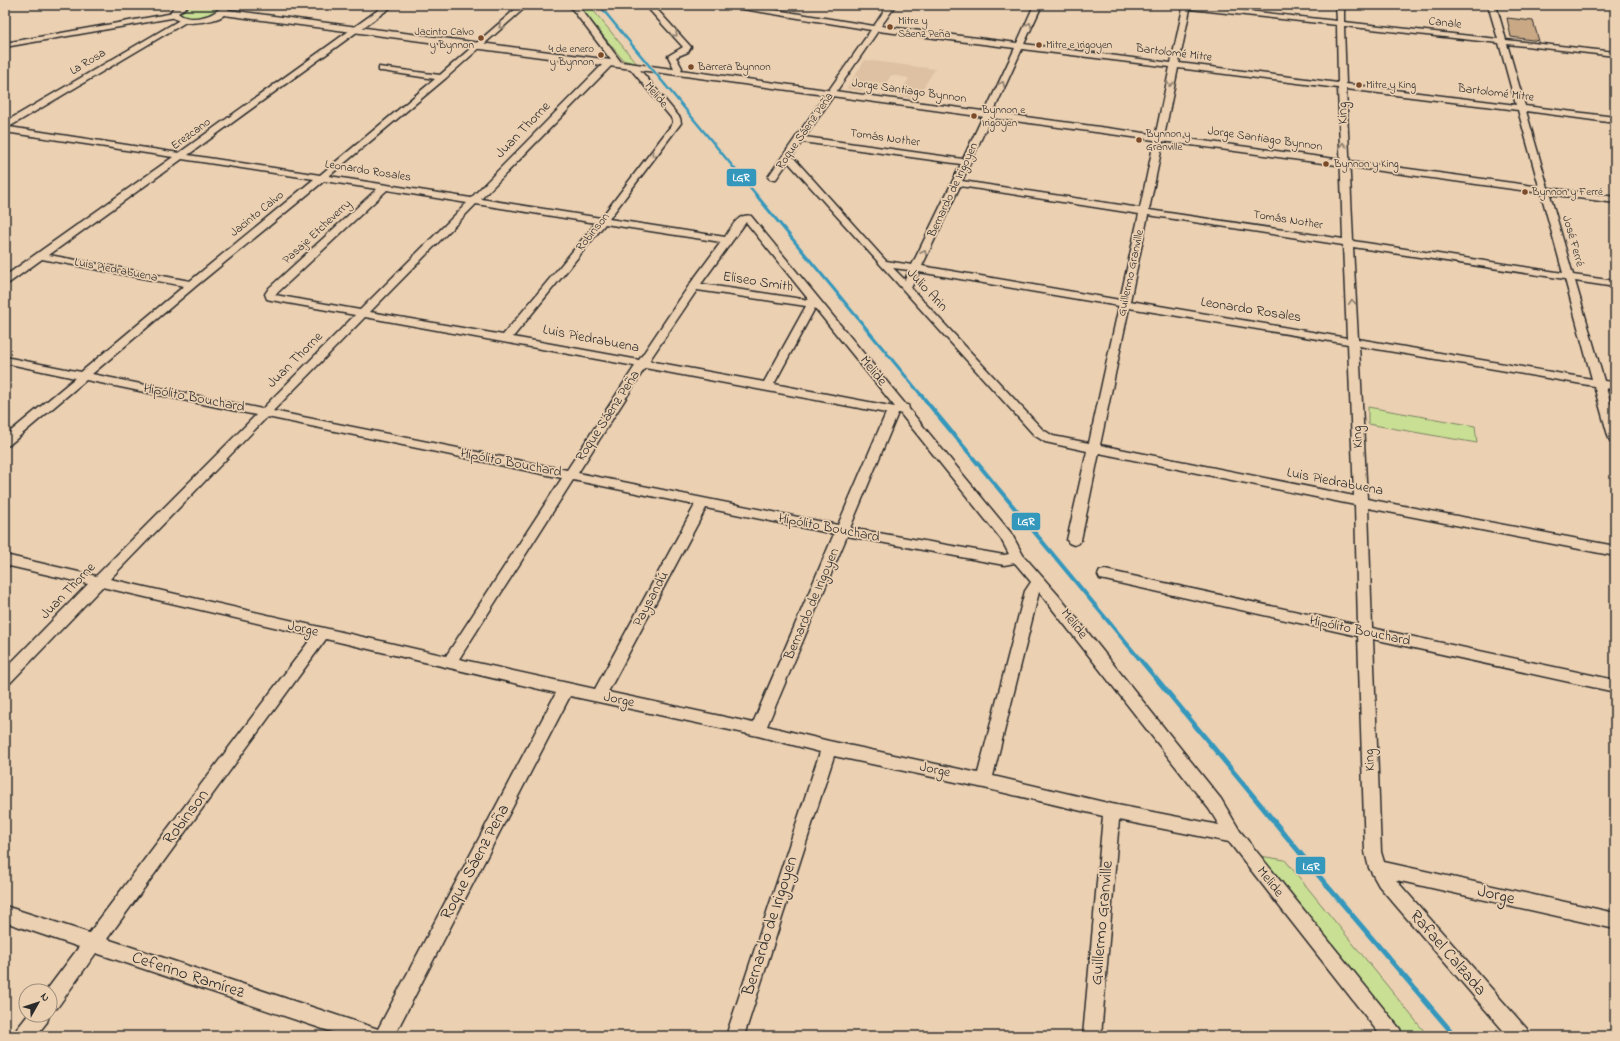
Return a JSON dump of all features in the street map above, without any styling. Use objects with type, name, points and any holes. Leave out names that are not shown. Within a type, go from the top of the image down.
[{"type":"street","points":[[165,5],[183,6]]},
{"type":"street","name":"Erezcano","points":[[5,281],[390,5]]},
{"type":"street","name":"Jacinto Calvo","points":[[5,442],[192,284],[479,47],[524,5]]},
{"type":"street","points":[[572,5],[616,60],[613,64]]},
{"type":"street","points":[[649,5],[688,47],[672,56],[678,68],[676,72]]},
{"type":"street","name":"Bartolomé Mitre","points":[[732,5],[875,28],[1615,120]]},
{"type":"street","name":"Roque Sáenz Peña","points":[[773,177],[892,5]]},
{"type":"street","name":"Bernardo de Irigoyen","points":[[906,288],[957,183],[1038,5]]},
{"type":"street","name":"Canale","points":[[1176,5],[1615,54]]},
{"type":"street","name":"King","points":[[1340,5],[1344,163],[1354,341],[1374,852],[1377,868]]},
{"type":"street","name":"José Ferré","points":[[1492,5],[1615,439]]},
{"type":"street","points":[[174,15],[176,10],[183,6]]},
{"type":"street","name":"Guillermo Granville","points":[[1074,540],[1160,138],[1186,6]]},
{"type":"street","points":[[5,45],[174,15],[184,20],[204,19],[226,7]]},
{"type":"street","name":"Jorge Santiago Bynnon","points":[[226,7],[356,30],[633,66],[1615,200]]},
{"type":"street","name":"La Rosa","points":[[5,126],[184,20]]},
{"type":"street","name":"Juan Thorne","points":[[5,679],[263,412],[613,64]]},
{"type":"street","name":"Melide","points":[[633,66],[678,123]]},
{"type":"street","points":[[382,69],[441,78]]},
{"type":"street","name":"Robinson","points":[[506,339],[603,221],[678,123]]},
{"type":"street","name":"Leonardo Rosales","points":[[5,129],[727,240]]},
{"type":"street","name":"Tomás Nother","points":[[800,139],[966,162]]},
{"type":"street","name":"Julio Arin","points":[[788,157],[1038,432],[1049,439]]},
{"type":"street","name":"Tomás Nother","points":[[957,183],[1615,284]]},
{"type":"street","name":"Pasaje Etcheverry","points":[[271,297],[270,294],[272,290],[385,187]]},
{"type":"street","name":"Roque Sáenz Peña","points":[[450,661],[570,474],[694,286],[741,221],[748,218]]},
{"type":"street","name":"Melide","points":[[748,218],[898,410],[1006,536],[1018,558],[1053,599],[1215,804],[1234,836],[1393,1036]]},
{"type":"street","name":"Luis Piedrabuena","points":[[40,256],[192,284]]},
{"type":"street","name":"Leonardo Rosales","points":[[883,263],[1615,386]]},
{"type":"street","name":"Eliseo Smith","points":[[694,286],[815,304]]},
{"type":"street","name":"Luis Piedrabuena","points":[[271,297],[898,410]]},
{"type":"street","points":[[767,386],[815,304]]},
{"type":"street","name":"Hipólito Bouchard","points":[[5,360],[570,474],[843,531],[1004,560],[1018,558]]},
{"type":"street","name":"Bernardo de Irigoyen","points":[[758,730],[843,531],[898,410]]},
{"type":"street","name":"Luis Piedrabuena","points":[[1049,439],[1361,502],[1615,551]]},
{"type":"street","name":"Paysandú","points":[[599,695],[703,502]]},
{"type":"street","name":"Jorge","points":[[5,560],[450,661],[566,689],[758,730],[829,748],[984,781],[1112,811],[1234,836]]},
{"type":"street","name":"Hipólito Bouchard","points":[[1105,575],[1615,686]]},
{"type":"street","points":[[984,781],[1032,591],[1038,583]]},
{"type":"street","name":"Robinson","points":[[58,990],[323,633]]},
{"type":"street","name":"Roque Sáenz Peña","points":[[384,1036],[566,689]]},
{"type":"street","name":"Bernardo de Irigoyen","points":[[735,1036],[829,748]]},
{"type":"street","name":"Guillermo Granville","points":[[1092,1036],[1112,811]]},
{"type":"street","name":"Jorge","points":[[1377,868],[1615,921]]},
{"type":"street","name":"Rafael Calzada","points":[[1377,868],[1385,880],[1520,1036]]},
{"type":"street","name":"Ceferino Ramírez","points":[[5,914],[372,1036]]},
{"type":"street","points":[[24,1036],[34,1023]]},
{"type":"shaded area","points":[[865,60],[935,69],[916,99],[899,96],[909,78],[891,75],[886,84],[867,81],[862,91],[846,89]]},
{"type":"green space","points":[[189,5],[223,6],[220,12],[198,18],[183,16],[177,13]]},
{"type":"green space","points":[[578,5],[589,5],[637,64],[623,60]]},
{"type":"green space","points":[[1368,407],[1475,426],[1477,443],[1368,424]]},
{"type":"green space","points":[[1260,856],[1285,860],[1428,1036],[1404,1036]]},
{"type":"building","points":[[1507,18],[1533,21],[1539,41],[1511,37]]},
{"type":"transit line","name":"LGR","points":[[599,5],[1324,882],[1455,1036]]},
{"type":"place","name":"Mitre y Sáenz Peña","points":[[890,27]]},
{"type":"place","name":"Jacinto Calvo y Bynnon","points":[[481,38]]},
{"type":"place","name":"Mitre e Irigoyen","points":[[1039,45]]},
{"type":"place","name":"4 de enero y Bynnon","points":[[601,55]]},
{"type":"place","name":"Barrera Bynnon","points":[[691,67]]},
{"type":"place","name":"Mitre y King","points":[[1359,85]]},
{"type":"place","name":"Bynnon e Irigoyen","points":[[974,116]]},
{"type":"place","name":"Bynnon y Granville","points":[[1139,140]]},
{"type":"place","name":"Bynnon y King","points":[[1326,164]]},
{"type":"place","name":"Bynnon y Ferré","points":[[1525,192]]}]
